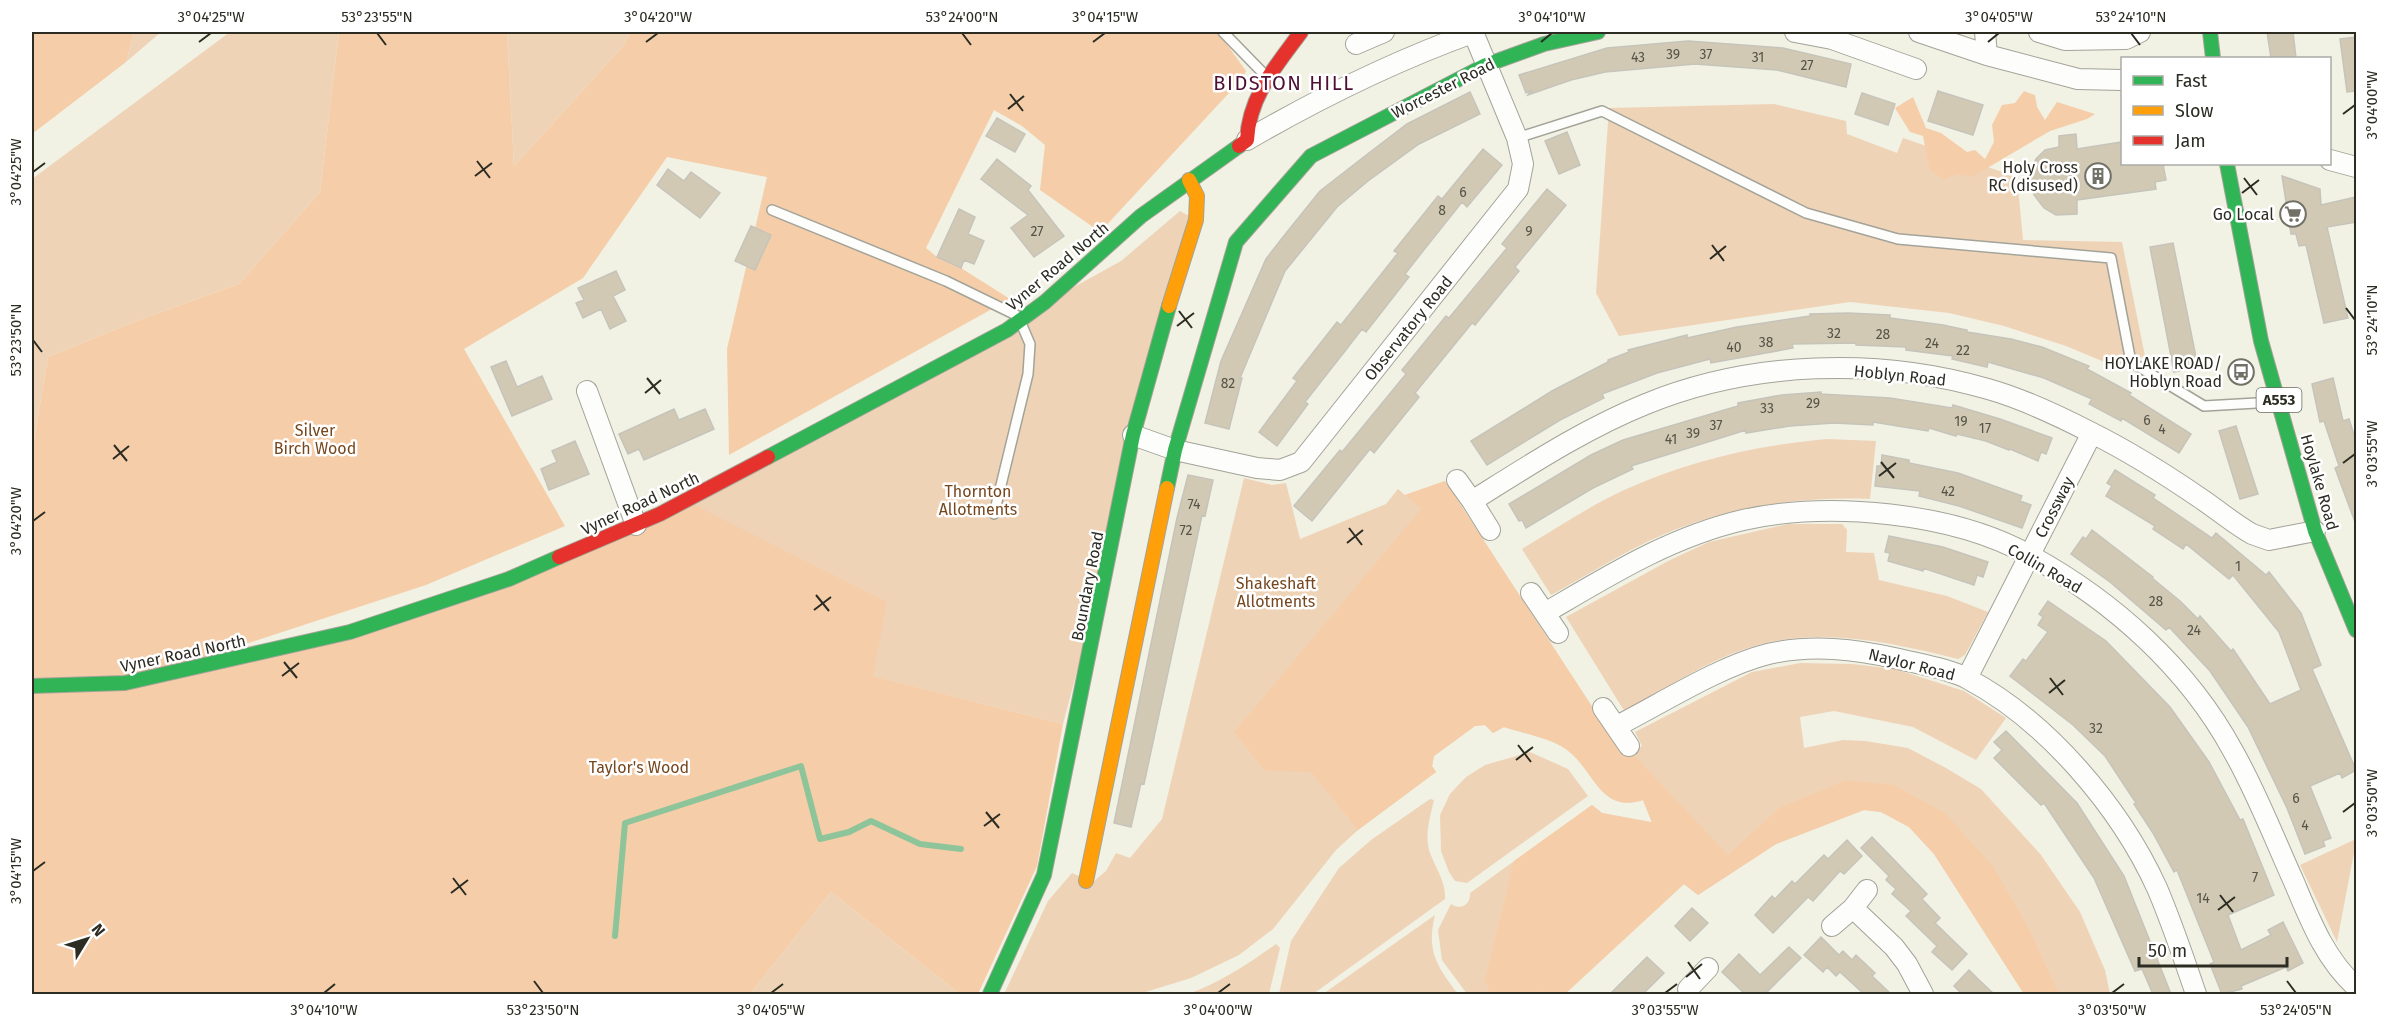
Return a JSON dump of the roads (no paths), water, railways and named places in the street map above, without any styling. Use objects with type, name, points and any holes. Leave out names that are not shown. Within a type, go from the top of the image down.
[{"type":"street","points":[[1247,140],[1246,127],[1250,111],[1268,79],[1301,32]]},
{"type":"street","points":[[1356,44],[1384,32]]},
{"type":"street","points":[[1189,180],[1247,140],[1314,101],[1383,69],[1474,32]]},
{"type":"street","name":"Observatory Road","points":[[1133,435],[1175,450],[1257,468],[1280,470],[1301,462],[1518,189],[1523,164],[1517,138],[1474,32]]},
{"type":"street","name":"Worcester Road","points":[[1175,450],[1236,242],[1311,156],[1486,65],[1544,44],[1598,32]]},
{"type":"street","points":[[1795,32],[1832,39],[1916,69]]},
{"type":"street","points":[[1919,32],[1988,55],[2078,79],[2121,80]]},
{"type":"street","points":[[1985,32],[1988,55]]},
{"type":"street","points":[[2039,32],[2065,40],[2126,39],[2140,32]]},
{"type":"street","points":[[2210,32],[2212,57]]},
{"type":"street","points":[[2331,160],[2356,167]]},
{"type":"street","name":"Hoylake Road","points":[[2227,165],[2261,340],[2315,531],[2356,630]]},
{"type":"street","name":"Vyner Road North","points":[[32,686],[124,683],[350,632],[508,579],[636,525],[871,404],[1007,330],[1045,302],[1141,216],[1189,180]]},
{"type":"street","name":"Boundary Road","points":[[990,994],[1044,875],[1133,435],[1162,328],[1196,220],[1197,196],[1189,180]]},
{"type":"street","name":"Hoblyn Road","points":[[1472,501],[1571,439],[1674,393],[1772,373],[1823,369],[1876,369],[1932,376],[1989,389],[2041,408],[2148,463],[2252,534],[2270,540],[2315,531]]},
{"type":"street","points":[[586,391],[636,525]]},
{"type":"street","name":"Crossway","points":[[1967,678],[2092,433]]},
{"type":"street","points":[[1086,881],[1175,450]]},
{"type":"street","points":[[1456,480],[1490,530]]},
{"type":"street","name":"Collin Road","points":[[1545,614],[1630,563],[1663,547],[1743,520],[1801,511],[1883,514],[1921,519],[1989,538],[2030,555],[2105,604],[2169,661],[2204,705],[2232,749],[2253,789],[2312,924],[2335,965],[2356,987]]},
{"type":"street","points":[[1531,592],[1558,633]]},
{"type":"street","name":"Naylor Road","points":[[1617,726],[1742,662],[1798,649],[1848,649],[1918,664],[1967,678],[2027,717],[2062,750],[2089,781],[2131,840],[2156,887],[2196,994]]},
{"type":"street","points":[[1603,708],[1629,746]]},
{"type":"street","points":[[1832,926],[1867,890]]},
{"type":"street","points":[[1852,908],[1894,947],[1907,964],[1923,994]]},
{"type":"street","points":[[1688,992],[1708,968]]},
{"type":"lane","points":[[1223,32],[1268,79]]},
{"type":"lane","points":[[1517,138],[1602,111],[1806,213],[1898,239],[2111,258],[2131,362],[2204,406],[2279,402]]},
{"type":"lane","points":[[772,210],[946,281],[1021,320],[1030,344],[1028,374],[994,514]]},
{"type":"waterway","points":[[615,936],[625,823],[801,766],[820,839],[849,832],[871,821],[920,844],[961,849]]},
{"type":"place","name":"Holy Cross RC (disused)","points":[[2098,176]]},
{"type":"place","name":"Go Local","points":[[2293,214]]},
{"type":"place","name":"HOYLAKE ROAD/ Hoblyn Road","points":[[2241,372]]},
{"type":"district","name":"BIDSTON HILL","points":[[1284,83]]},
{"type":"park label","name":"Silver Birch Wood","points":[[315,439]]},
{"type":"park label","name":"Thornton Allotments","points":[[978,500]]},
{"type":"park label","name":"Shakeshaft Allotments","points":[[1276,592]]},
{"type":"park label","name":"Taylor's Wood","points":[[639,767]]}]
